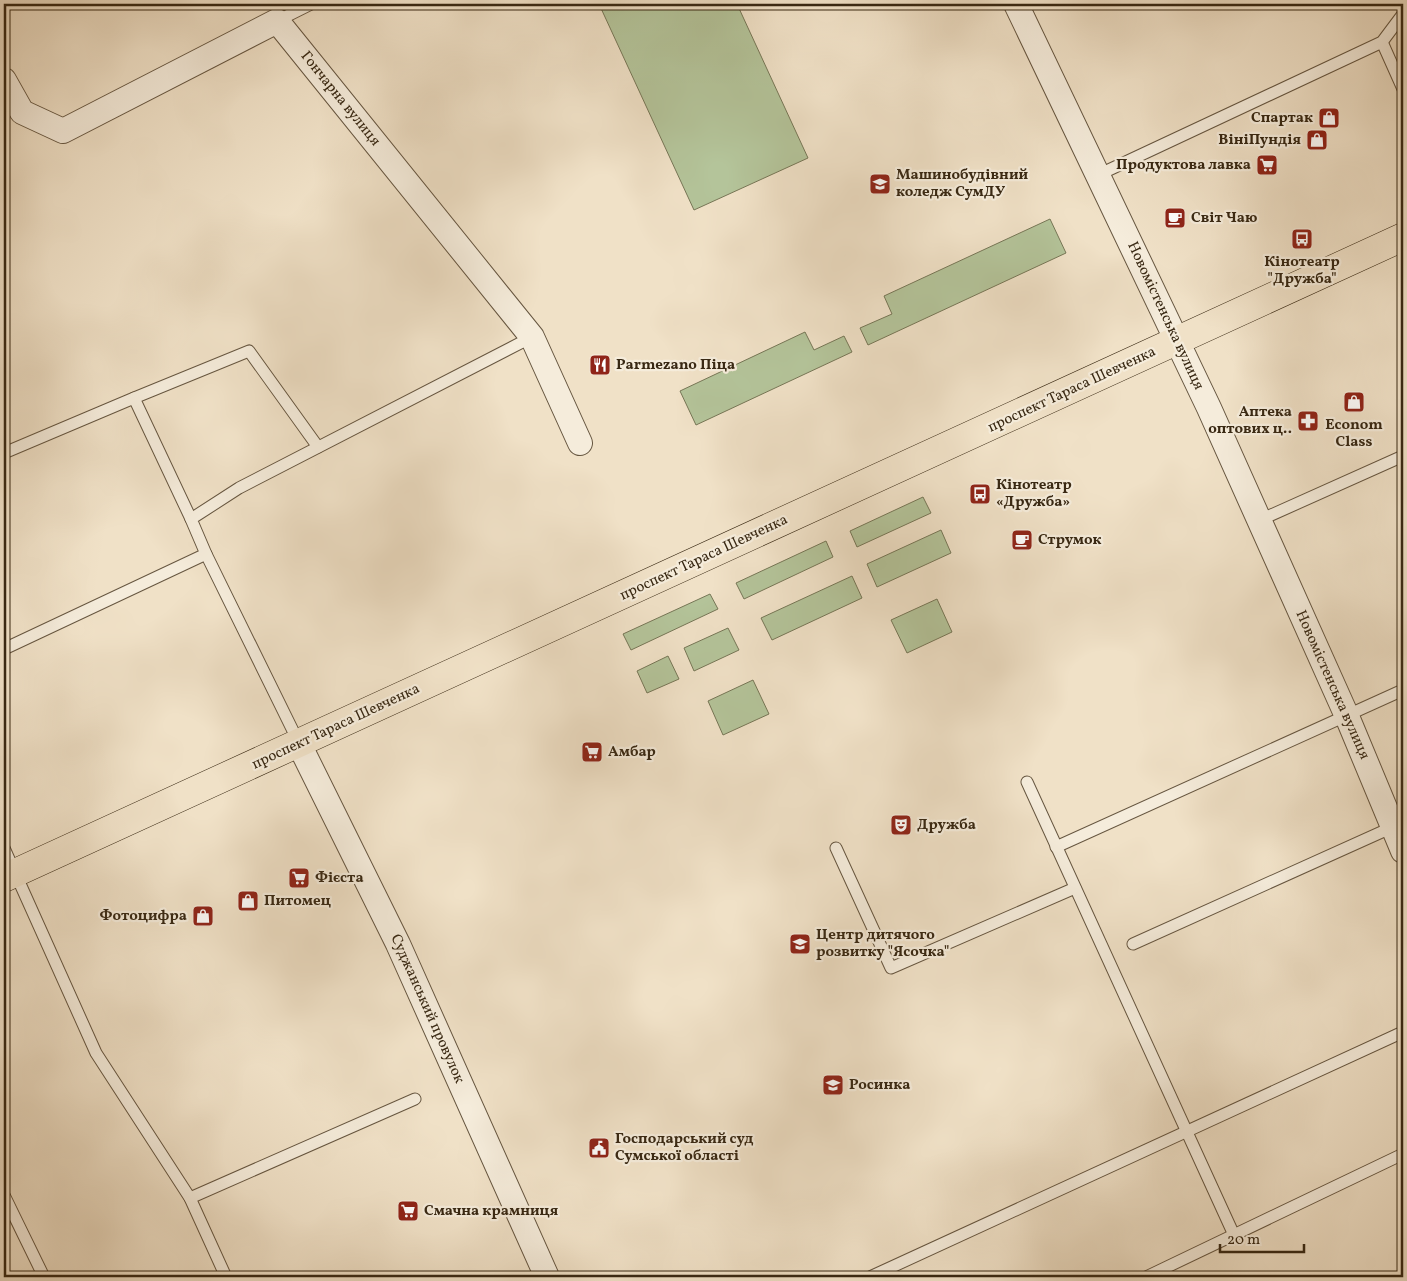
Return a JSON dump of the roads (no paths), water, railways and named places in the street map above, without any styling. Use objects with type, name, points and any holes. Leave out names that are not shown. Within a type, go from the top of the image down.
[{"type":"main road","name":"проспект Тараса Шевченка","points":[[9,875],[299,744],[1403,237]]},
{"type":"street","name":"Новомістенська вулиця","points":[[1016,4],[1178,341],[1260,520],[1346,714],[1398,824],[1403,850]]},
{"type":"street","points":[[4,80],[22,112],[62,131],[278,21]]},
{"type":"street","name":"Гончарна вулиця","points":[[278,21],[532,337],[580,443]]},
{"type":"street","name":"Суджанський провулок","points":[[299,744],[398,944],[547,1277]]},
{"type":"lane","points":[[278,21],[311,4]]},
{"type":"lane","points":[[1098,175],[1382,42],[1403,14]]},
{"type":"lane","points":[[1382,42],[1403,89]]},
{"type":"lane","points":[[191,519],[239,488],[532,337]]},
{"type":"lane","points":[[4,453],[249,351],[318,447]]},
{"type":"lane","points":[[134,398],[206,554],[299,744]]},
{"type":"lane","points":[[1260,520],[1403,456]]},
{"type":"lane","points":[[4,649],[206,554]]},
{"type":"lane","points":[[1056,847],[1346,714],[1403,690]]},
{"type":"lane","points":[[1027,782],[1234,1235]]},
{"type":"lane","points":[[1133,944],[1398,824]]},
{"type":"lane","points":[[4,848],[9,875],[96,1053],[190,1198],[226,1277]]},
{"type":"lane","points":[[836,848],[891,968],[1075,888]]},
{"type":"lane","points":[[870,1277],[1403,1032]]},
{"type":"lane","points":[[190,1198],[415,1099]]},
{"type":"lane","points":[[1146,1277],[1403,1154]]},
{"type":"lane","points":[[4,1195],[44,1277]]},
{"type":"place","name":"Спартак","points":[[1329,118]]},
{"type":"place","name":"ВініПундія","points":[[1317,140]]},
{"type":"place","name":"Продуктова лавка","points":[[1267,165]]},
{"type":"place","name":"Машинобудівний коледж СумДУ","points":[[880,184]]},
{"type":"place","name":"Світ Чаю","points":[[1175,218]]},
{"type":"place","name":"Кінотеатр \"Дружба\"","points":[[1302,239]]},
{"type":"place","name":"Parmezano Піца","points":[[600,365]]},
{"type":"place","name":"Econom Class","points":[[1354,402]]},
{"type":"place","name":"Аптека оптових ц..","points":[[1308,421]]},
{"type":"place","name":"Кінотеатр «Дружба»","points":[[980,494]]},
{"type":"place","name":"Струмок","points":[[1022,540]]},
{"type":"place","name":"Амбар","points":[[592,752]]},
{"type":"place","name":"Дружба","points":[[901,825]]},
{"type":"place","name":"Фієста","points":[[299,878]]},
{"type":"place","name":"Питомец","points":[[248,901]]},
{"type":"place","name":"Фотоцифра","points":[[203,916]]},
{"type":"place","name":"Центр дитячого розвитку \"Ясочка\"","points":[[800,944]]},
{"type":"place","name":"Росинка","points":[[833,1085]]},
{"type":"place","name":"Господарський суд Сумської області","points":[[599,1148]]},
{"type":"place","name":"Смачна крамниця","points":[[408,1211]]}]
